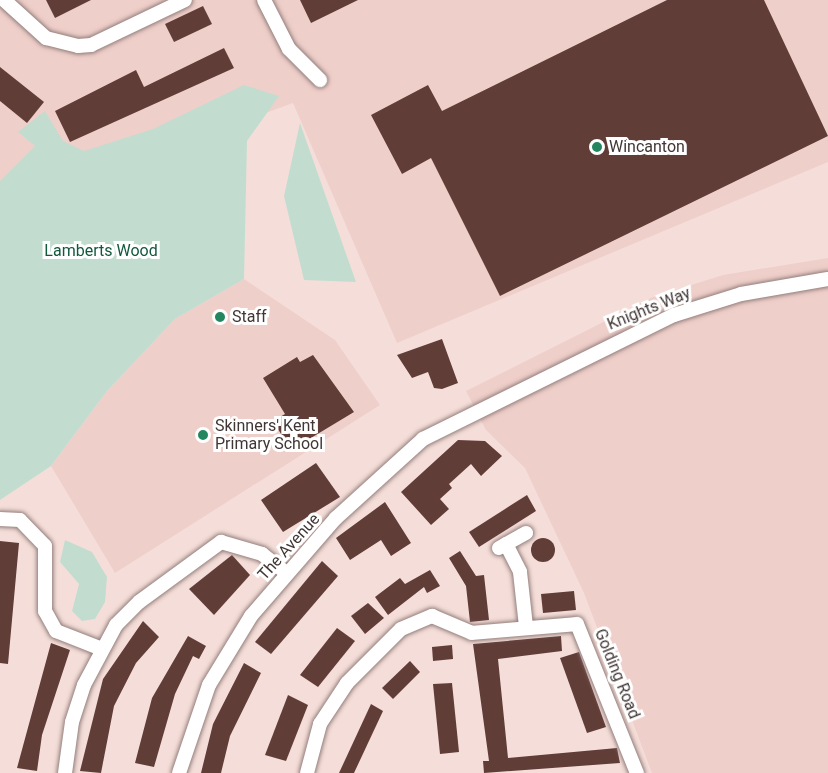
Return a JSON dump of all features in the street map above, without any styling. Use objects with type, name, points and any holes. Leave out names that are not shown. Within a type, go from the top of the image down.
[{"type":"street","points":[[4,0],[46,38],[78,46],[91,45],[185,0]]},
{"type":"street","points":[[264,0],[289,49],[320,80]]},
{"type":"street","name":"Knights Way","points":[[494,401],[674,315],[741,294],[828,279]]},
{"type":"street","name":"The Avenue","points":[[179,773],[209,685],[285,573],[421,441],[494,401]]},
{"type":"street","points":[[0,519],[20,520],[45,546],[45,611],[56,631],[102,649]]},
{"type":"street","points":[[526,533],[502,547],[520,573],[526,626]]},
{"type":"street","points":[[65,773],[72,722],[102,649],[139,602],[221,542],[262,554],[285,573]]},
{"type":"street","name":"Golding Road","points":[[307,773],[328,708],[375,651],[412,620],[432,616],[472,633],[566,622],[585,634],[634,773]]},
{"type":"shaded area","points":[[0,0],[828,0],[828,162],[397,343],[293,103],[0,210]]},
{"type":"shaded area","points":[[828,258],[828,773],[652,773],[584,593],[525,468],[486,430],[466,391],[653,297],[723,275]]},
{"type":"shaded area","name":"Skinners' Kent Primary School","points":[[244,279],[335,340],[380,405],[115,573],[51,466],[107,391],[175,319]]},
{"type":"green space","name":"Lamberts Wood","points":[[244,85],[279,96],[247,141],[244,279],[175,319],[107,391],[51,466],[0,500],[0,181],[35,146],[18,132],[45,111],[63,141],[84,151],[153,129]]},
{"type":"green space","points":[[300,123],[356,282],[304,280],[284,196]]},
{"type":"green space","points":[[65,540],[92,552],[107,577],[105,602],[95,619],[82,621],[72,611],[79,584],[60,562]]},
{"type":"building","points":[[46,0],[91,0],[55,18]]},
{"type":"building","points":[[300,0],[358,0],[311,23]]},
{"type":"building","name":"Wincanton","points":[[667,0],[764,0],[828,136],[500,296],[431,158],[402,174],[371,115],[428,85],[442,111]]},
{"type":"building","points":[[203,6],[212,24],[174,42],[165,24]]},
{"type":"building","points":[[224,48],[234,68],[70,142],[55,111],[136,70],[144,87]]},
{"type":"building","points":[[0,67],[44,102],[27,123],[0,101]]},
{"type":"building","points":[[442,339],[458,383],[442,389],[434,388],[428,372],[412,378],[397,355]]},
{"type":"building","points":[[313,355],[354,412],[291,450],[273,421],[285,414],[263,378],[297,357],[300,362]]},
{"type":"building","points":[[458,440],[485,441],[502,456],[481,476],[471,464],[449,484],[452,488],[440,499],[449,509],[431,525],[401,492]]},
{"type":"building","points":[[316,463],[340,497],[283,532],[261,500]]},
{"type":"building","points":[[527,495],[536,511],[479,547],[469,532]]},
{"type":"building","points":[[385,502],[411,543],[391,556],[381,540],[350,560],[336,538]]},
{"type":"building","points":[[543,538],[552,541],[555,550],[552,559],[543,562],[534,559],[531,550],[534,541]]},
{"type":"building","points":[[0,541],[19,543],[8,664],[0,663]]},
{"type":"building","points":[[460,551],[476,576],[484,575],[489,620],[470,622],[466,586],[449,558]]},
{"type":"building","points":[[232,555],[250,575],[214,615],[189,589]]},
{"type":"building","points":[[322,561],[338,576],[271,654],[255,642]]},
{"type":"building","points":[[430,570],[440,586],[427,593],[424,587],[388,615],[375,597],[400,578],[405,584]]},
{"type":"building","points":[[574,591],[576,610],[543,613],[541,594]]},
{"type":"building","points":[[368,603],[384,618],[365,634],[351,616]]},
{"type":"building","points":[[143,621],[159,637],[136,663],[114,706],[101,773],[80,771],[103,679]]},
{"type":"building","points":[[337,628],[355,641],[318,687],[300,675]]},
{"type":"building","points":[[188,636],[206,646],[199,659],[193,656],[175,694],[154,767],[135,763],[152,698]]},
{"type":"building","points":[[561,636],[562,651],[498,659],[508,758],[617,748],[620,763],[484,773],[483,761],[489,761],[473,644]]},
{"type":"building","points":[[51,643],[70,650],[42,735],[37,771],[17,768]]},
{"type":"building","points":[[452,645],[453,659],[433,661],[432,647]]},
{"type":"building","points":[[579,652],[606,727],[587,733],[560,658]]},
{"type":"building","points":[[410,661],[420,672],[393,699],[382,688]]},
{"type":"building","points":[[244,663],[261,673],[230,736],[221,773],[201,773],[213,724]]},
{"type":"building","points":[[452,683],[459,752],[440,754],[433,684]]},
{"type":"building","points":[[288,695],[308,705],[286,761],[265,755]]},
{"type":"building","points":[[371,704],[383,711],[354,773],[339,773]]},
{"type":"place","name":"Wincanton","points":[[597,147]]},
{"type":"place","name":"Staff","points":[[220,317]]},
{"type":"place","name":"Skinners' Kent Primary School","points":[[203,435]]}]
